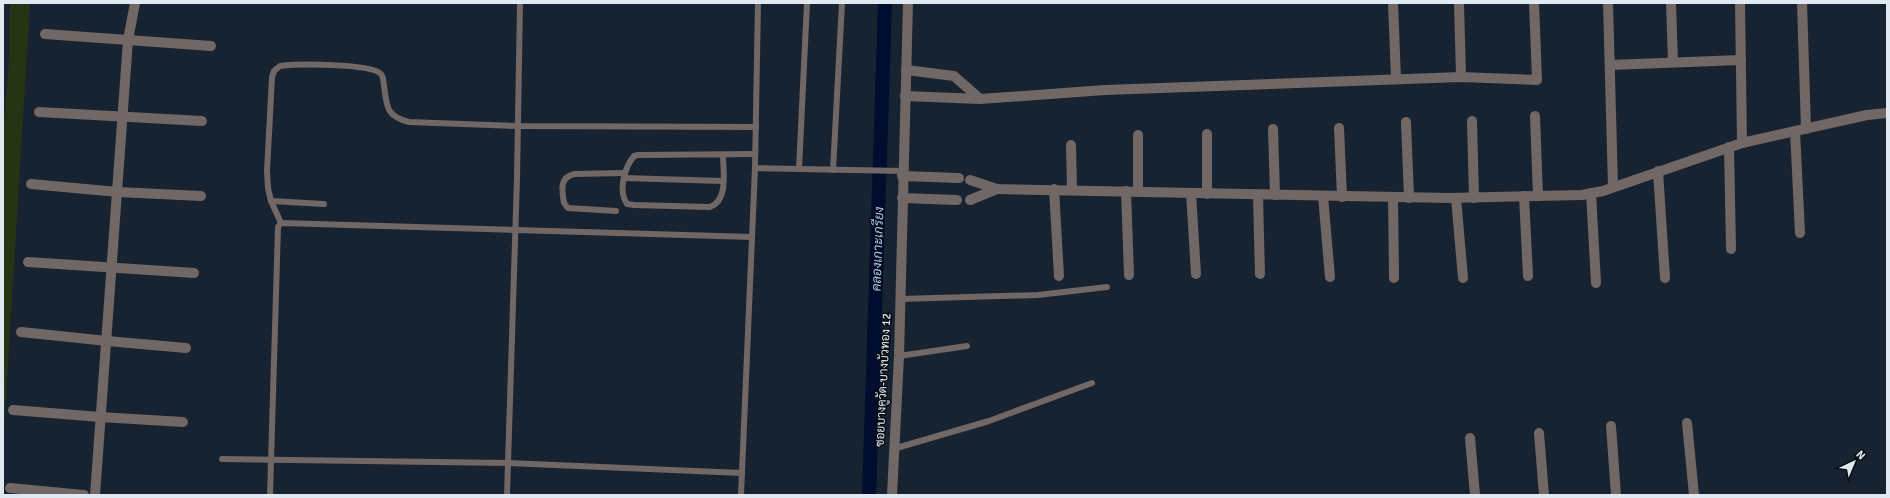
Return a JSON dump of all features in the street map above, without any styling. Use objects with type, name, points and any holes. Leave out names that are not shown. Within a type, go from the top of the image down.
[{"type":"street","points":[[95,495],[128,40],[135,3]]},
{"type":"street","name":"ซอยบางคูวัด-บางบัวทอง 12","points":[[892,495],[900,299],[902,173],[908,3]]},
{"type":"street","points":[[1393,3],[1396,79]]},
{"type":"street","points":[[1459,3],[1461,77]]},
{"type":"street","points":[[905,96],[980,99],[1105,90],[1461,77],[1537,80],[1534,3]]},
{"type":"street","points":[[1608,3],[1613,187]]},
{"type":"street","points":[[1671,3],[1673,62]]},
{"type":"street","points":[[1740,3],[1742,143]]},
{"type":"street","points":[[1802,3],[1806,129]]},
{"type":"street","points":[[45,34],[211,46]]},
{"type":"street","points":[[1610,65],[1741,60]]},
{"type":"street","points":[[906,70],[954,76],[980,99]]},
{"type":"street","points":[[39,112],[202,121]]},
{"type":"street","points":[[970,180],[996,189],[1054,189],[1342,197],[1474,198],[1591,193],[1613,187],[1742,143],[1867,115],[1887,113]]},
{"type":"street","points":[[1535,116],[1538,196]]},
{"type":"street","points":[[1472,121],[1474,198]]},
{"type":"street","points":[[1406,122],[1409,198]]},
{"type":"street","points":[[1339,128],[1342,197]]},
{"type":"street","points":[[1272,129],[1275,195]]},
{"type":"street","points":[[1796,131],[1800,233]]},
{"type":"street","points":[[1207,134],[1207,194]]},
{"type":"street","points":[[1138,135],[1138,192]]},
{"type":"street","points":[[1071,145],[1072,190]]},
{"type":"street","points":[[1729,147],[1730,249]]},
{"type":"street","points":[[1658,171],[1665,278]]},
{"type":"street","points":[[902,173],[959,178]]},
{"type":"street","points":[[31,184],[118,192],[201,196]]},
{"type":"street","points":[[970,200],[996,189]]},
{"type":"street","points":[[1054,189],[1059,276]]},
{"type":"street","points":[[1126,191],[1129,275]]},
{"type":"street","points":[[1191,193],[1196,274]]},
{"type":"street","points":[[1591,193],[1596,283]]},
{"type":"street","points":[[1258,195],[1260,274]]},
{"type":"street","points":[[1323,196],[1330,277]]},
{"type":"street","points":[[1524,196],[1528,276]]},
{"type":"street","points":[[902,198],[957,200]]},
{"type":"street","points":[[1393,198],[1394,278]]},
{"type":"street","points":[[1456,198],[1463,278]]},
{"type":"street","points":[[28,262],[194,273]]},
{"type":"street","points":[[21,332],[107,342],[186,348]]},
{"type":"street","points":[[13,410],[100,418],[183,422]]},
{"type":"street","points":[[1687,423],[1694,495]]},
{"type":"street","points":[[1612,426],[1616,495]]},
{"type":"street","points":[[1539,433],[1544,495]]},
{"type":"street","points":[[1470,438],[1475,495]]},
{"type":"street","points":[[10,488],[84,495]]},
{"type":"lane","points":[[507,495],[520,3]]},
{"type":"lane","points":[[741,495],[755,168],[758,3]]},
{"type":"lane","points":[[799,169],[807,3]]},
{"type":"lane","points":[[833,170],[842,3]]},
{"type":"lane","points":[[281,223],[271,201],[267,171],[272,77],[274,71],[280,66],[364,67],[377,71],[382,76],[389,112],[397,119],[409,122],[517,126],[756,127]]},
{"type":"lane","points":[[723,155],[723,192],[720,199],[710,207],[641,206],[627,204],[623,198],[622,191],[627,166],[634,156],[755,154]]},
{"type":"lane","points":[[755,168],[856,170],[902,173]]},
{"type":"lane","points":[[616,211],[568,208],[564,203],[563,181],[567,176],[574,174],[625,175],[723,181]]},
{"type":"lane","points":[[271,201],[324,204]]},
{"type":"lane","points":[[281,223],[752,237]]},
{"type":"lane","points":[[270,495],[278,227],[281,223]]},
{"type":"lane","points":[[900,299],[1038,295],[1107,287]]},
{"type":"lane","points":[[898,356],[967,346]]},
{"type":"lane","points":[[893,449],[989,421],[1092,384]]},
{"type":"lane","points":[[222,459],[272,458],[508,463],[742,472]]},
{"type":"green space","points":[[10,3],[30,3],[3,445],[3,139],[9,60]]},
{"type":"waterway","name":"คลองเกาะเกรียง","points":[[869,495],[885,3]]}]
